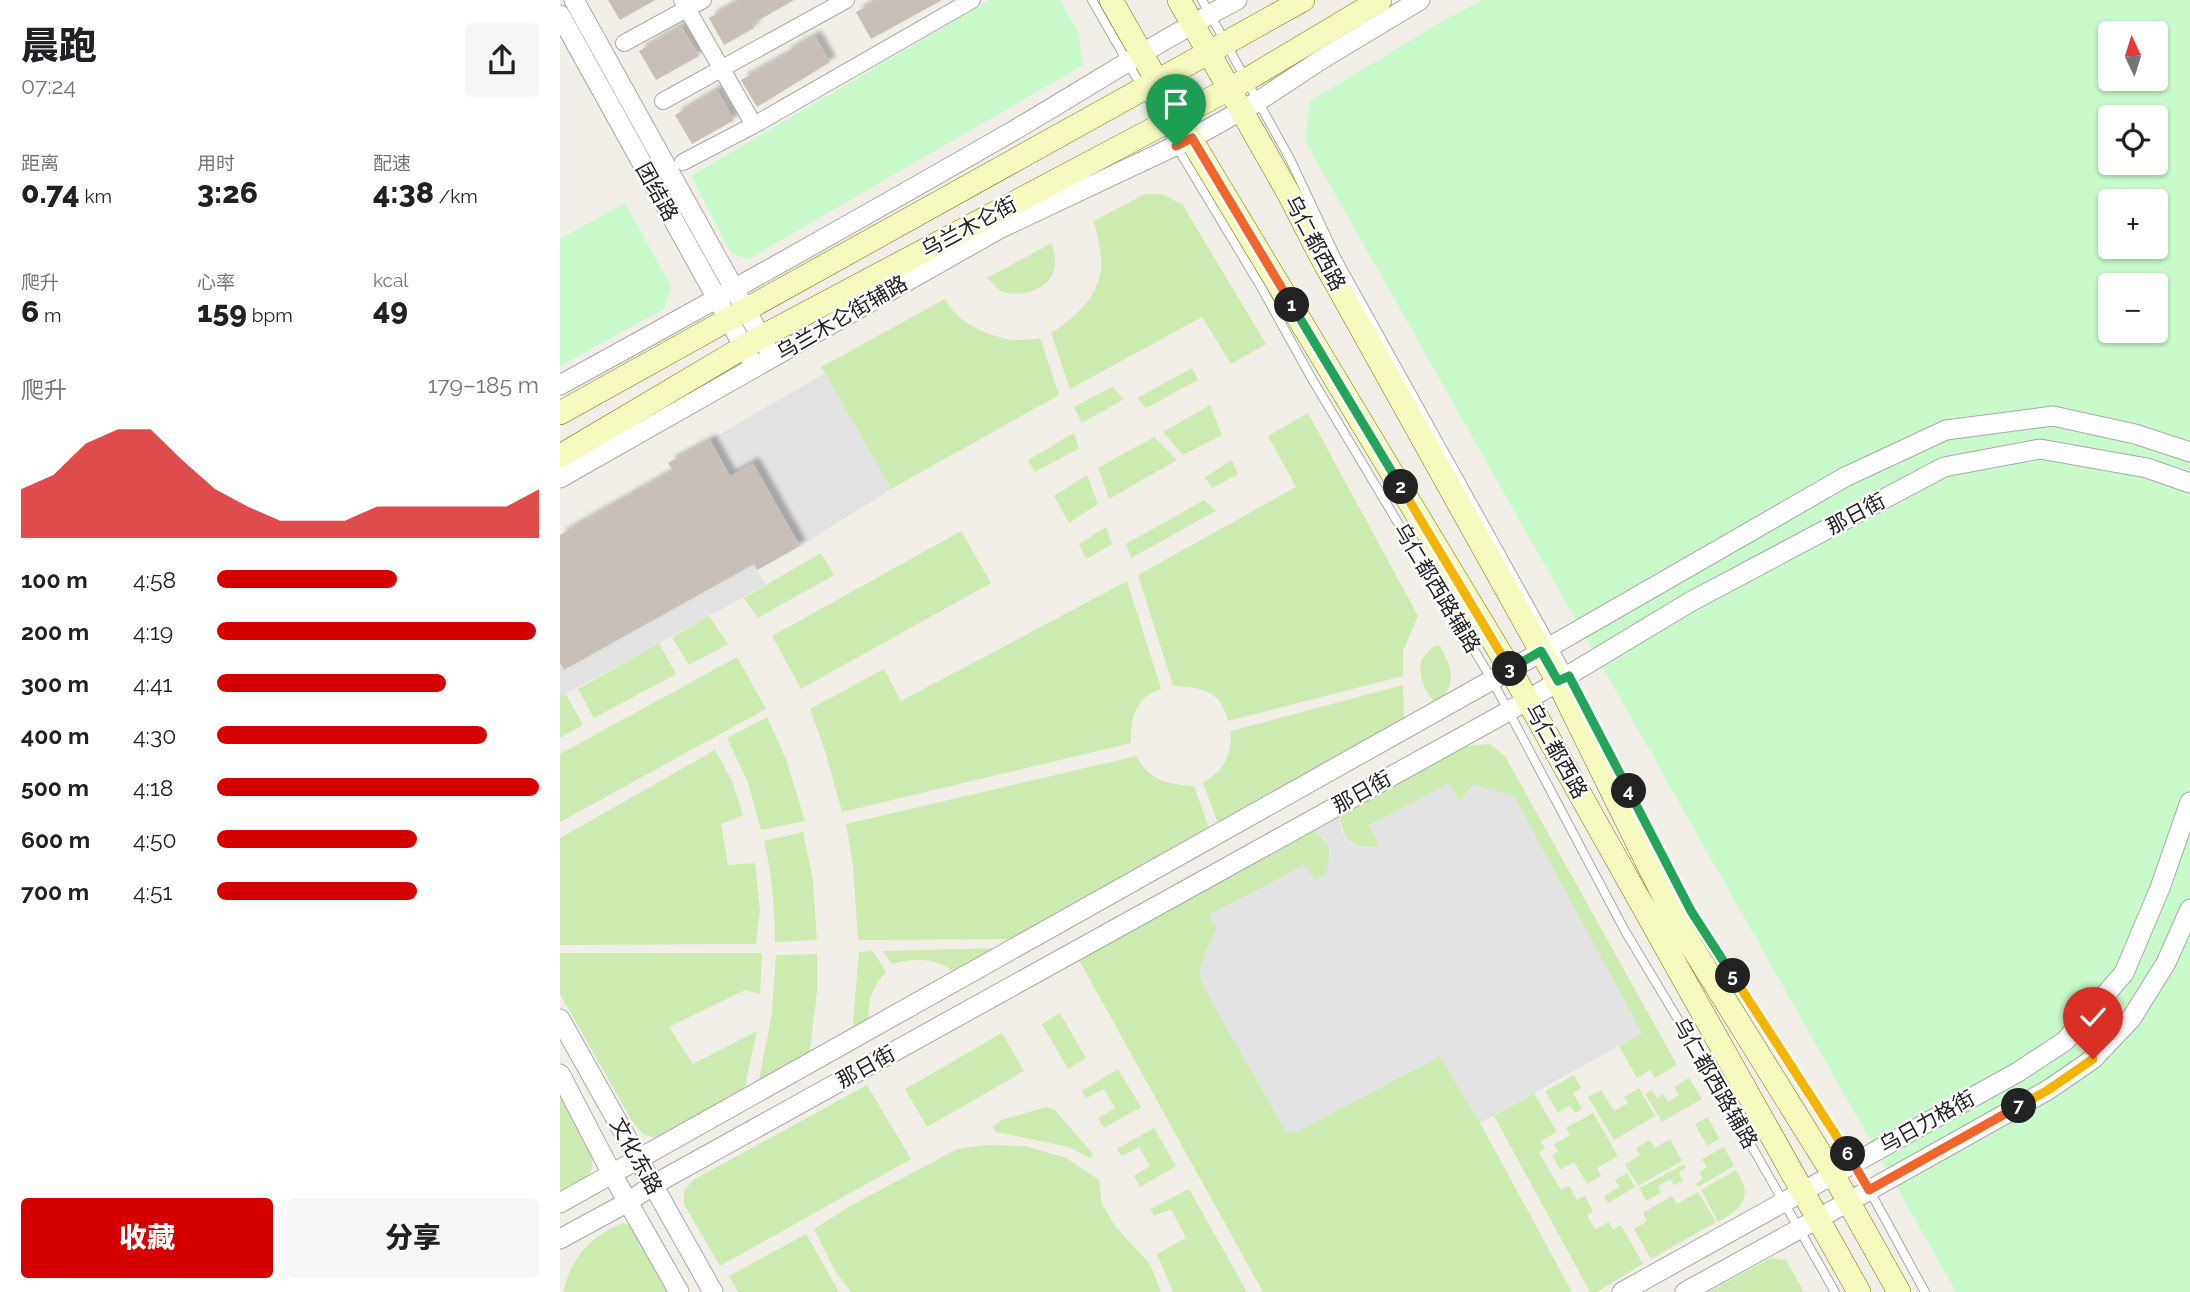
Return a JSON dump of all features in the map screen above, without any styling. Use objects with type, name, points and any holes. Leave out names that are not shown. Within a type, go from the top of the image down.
[{"type":"main road","name":"乌仁都西路","points":[[1111,0],[1149,84],[1501,675],[1793,1196],[1809,1223],[1859,1292]]},
{"type":"main road","name":"乌仁都西路","points":[[1179,0],[1201,13],[1237,85],[1547,648],[1676,921],[1833,1174],[1860,1196],[1899,1292]]},
{"type":"main road","name":"乌兰木仑街","points":[[560,413],[731,304],[1303,0]]},
{"type":"main road","name":"乌兰木仑街","points":[[560,456],[752,341],[1237,85],[1380,0]]},
{"type":"street","points":[[574,0],[731,304]]},
{"type":"street","points":[[625,43],[685,4],[704,0]]},
{"type":"street","points":[[663,102],[846,0]]},
{"type":"street","points":[[560,385],[731,304],[1135,58],[1201,13],[1237,0]]},
{"type":"street","name":"乌兰木仑街辅路","points":[[560,478],[999,229],[1184,142],[1249,106],[1420,0]]},
{"type":"street","points":[[683,162],[754,125],[966,1]]},
{"type":"street","points":[[685,4],[754,125]]},
{"type":"street","name":"团结路","points":[[560,15],[764,363]]},
{"type":"street","name":"那日街","points":[[560,1203],[1501,675],[1845,477],[1946,430],[2053,416],[2135,434],[2190,452]]},
{"type":"street","name":"那日街","points":[[560,1239],[1518,705],[1690,601],[1944,467],[2040,449],[2147,468],[2190,483]]},
{"type":"street","name":"乌日力格街","points":[[1622,1292],[2018,1072],[2065,1041],[2124,974],[2160,888],[2190,802]]},
{"type":"street","name":"乌日力格街","points":[[1685,1292],[2048,1090],[2093,1059],[2131,1019],[2166,963],[2190,909]]},
{"type":"street","name":"文化东路","points":[[560,1019],[713,1292]]},
{"type":"street","name":"文化东路","points":[[560,1074],[612,1174],[679,1292]]},
{"type":"lane","points":[[1092,0],[1135,58]]},
{"type":"lane","points":[[1563,678],[1691,911],[1854,1163],[1860,1196],[1926,1292]]},
{"type":"lane","points":[[1809,1223],[1835,1292]]},
{"type":"green space","points":[[990,0],[1060,0],[1078,32],[1083,65],[748,259],[731,253],[691,176]]},
{"type":"green space","points":[[1482,0],[2190,0],[2190,1292],[1956,1292],[1305,141],[1310,101]]},
{"type":"green space","points":[[1145,194],[1161,194],[1182,204],[1266,344],[1231,364],[1202,317],[1070,389],[1051,333],[1083,307],[1099,280],[1101,258],[1094,221]]},
{"type":"green space","points":[[625,203],[671,286],[664,309],[560,366],[560,239]]},
{"type":"green space","points":[[1052,243],[1055,259],[1053,273],[1036,289],[1012,294],[997,288],[987,278]]},
{"type":"green space","points":[[945,299],[964,321],[991,335],[1011,340],[1040,338],[1059,395],[891,489],[821,367]]},
{"type":"green space","points":[[1192,368],[1198,380],[1146,408],[1137,398]]},
{"type":"green space","points":[[1112,387],[1124,399],[1082,423],[1074,407]]},
{"type":"green space","points":[[1210,405],[1222,435],[1183,455],[1163,432]]},
{"type":"green space","points":[[1308,413],[1418,616],[1403,651],[1403,676],[1228,721],[1225,710],[1215,696],[1201,690],[1173,686],[1138,575],[1296,487],[1268,436]]},
{"type":"green space","points":[[1074,433],[1079,448],[1035,472],[1028,460]]},
{"type":"green space","points":[[1154,437],[1177,460],[1109,499],[1098,468]]},
{"type":"green space","points":[[1232,460],[1238,474],[1212,488],[1205,477]]},
{"type":"green space","points":[[1087,475],[1098,504],[1069,523],[1054,496]]},
{"type":"green space","points":[[1204,500],[1216,511],[1131,558],[1126,544]]},
{"type":"green space","points":[[1106,527],[1112,544],[1086,559],[1079,544]]},
{"type":"green space","points":[[961,531],[991,583],[801,689],[772,636]]},
{"type":"green space","points":[[821,553],[834,575],[758,618],[744,598]]},
{"type":"green space","points":[[1127,581],[1161,689],[1145,698],[1136,710],[1131,743],[842,812],[810,709],[884,669],[901,701]]},
{"type":"green space","points":[[709,616],[728,644],[689,665],[672,637]]},
{"type":"green space","points":[[659,643],[676,674],[594,718],[578,689]]},
{"type":"green space","points":[[1434,646],[1440,646],[1451,676],[1448,689],[1437,703],[1426,690],[1421,678],[1423,658]]},
{"type":"green space","points":[[737,657],[766,709],[560,822],[560,754]]},
{"type":"green space","points":[[1403,685],[1404,723],[1219,826],[1203,783],[1225,762],[1230,748],[1231,731]]},
{"type":"green space","points":[[566,694],[583,725],[560,738],[560,697]]},
{"type":"green space","points":[[767,717],[786,759],[805,821],[761,830],[748,783],[727,738]]},
{"type":"green space","points":[[1490,744],[1505,756],[1677,1065],[1655,1078],[1650,1070],[1637,1078],[1619,1046],[1642,1033],[1459,801],[1449,784],[1369,825],[1380,847],[1356,845],[1344,832],[1340,815],[1465,746]]},
{"type":"green space","points":[[715,750],[732,781],[743,815],[721,824],[728,865],[755,863],[760,911],[756,944],[560,945],[560,838]]},
{"type":"green space","points":[[1136,756],[1147,771],[1160,780],[1194,786],[1210,830],[1017,939],[858,940],[853,865],[846,824]]},
{"type":"green space","points":[[1312,830],[1324,839],[1329,848],[1327,873],[1315,881],[1304,865],[1217,929],[1204,956],[1298,1131],[1440,1056],[1480,1123],[1572,1292],[1263,1292],[1079,960]]},
{"type":"green space","points":[[803,832],[813,881],[817,940],[775,942],[772,891],[764,841]]},
{"type":"green space","points":[[1006,948],[957,975],[942,965],[926,960],[892,964],[883,951]]},
{"type":"green space","points":[[873,951],[886,972],[871,996],[869,1025],[852,1034],[859,952]]},
{"type":"green space","points":[[560,953],[762,953],[760,994],[745,990],[669,1027],[693,1064],[757,1031],[744,1091],[657,1139],[643,1134],[632,1121],[560,994]]},
{"type":"green space","points":[[817,954],[817,992],[809,1058],[758,1086],[772,1012],[776,955]]},
{"type":"green space","points":[[1060,1013],[1086,1058],[1068,1069],[1042,1024]]},
{"type":"green space","points":[[1002,1033],[1024,1071],[927,1127],[905,1089]]},
{"type":"green space","points":[[1118,1069],[1141,1107],[1104,1128],[1098,1118],[1115,1108],[1104,1089],[1086,1098],[1082,1091]]},
{"type":"green space","points":[[1574,1075],[1581,1088],[1573,1093],[1582,1109],[1575,1113],[1570,1105],[1558,1113],[1545,1091]]},
{"type":"green space","points":[[1689,1078],[1702,1099],[1662,1122],[1645,1094],[1652,1090],[1657,1098],[1663,1094],[1668,1102],[1679,1095],[1674,1087]]},
{"type":"green space","points":[[867,1085],[911,1159],[720,1266],[684,1204],[684,1191],[693,1180]]},
{"type":"green space","points":[[1639,1088],[1655,1116],[1614,1140],[1588,1097],[1601,1090],[1614,1111],[1628,1103],[1624,1097]]},
{"type":"green space","points":[[1534,1093],[1557,1132],[1541,1141],[1545,1149],[1539,1153],[1561,1190],[1569,1186],[1577,1200],[1585,1196],[1593,1211],[1587,1215],[1595,1229],[1609,1222],[1613,1230],[1621,1225],[1643,1264],[1597,1292],[1590,1292],[1494,1116]]},
{"type":"green space","points":[[560,1097],[584,1136],[592,1158],[592,1168],[588,1175],[560,1193]]},
{"type":"green space","points":[[1046,1107],[1055,1110],[1093,1154],[1090,1158],[1069,1147],[996,1132],[993,1126],[1001,1120]]},
{"type":"green space","points":[[1593,1113],[1618,1156],[1597,1168],[1601,1176],[1587,1184],[1574,1162],[1560,1170],[1552,1155],[1558,1151],[1554,1144],[1570,1135],[1566,1128]]},
{"type":"green space","points":[[1708,1117],[1719,1139],[1707,1146],[1695,1124]]},
{"type":"green space","points":[[1154,1128],[1176,1166],[1140,1187],[1134,1176],[1150,1166],[1139,1147],[1122,1156],[1117,1149]]},
{"type":"green space","points":[[1670,1139],[1682,1161],[1638,1186],[1625,1164],[1640,1155],[1636,1148],[1650,1140],[1655,1148]]},
{"type":"green space","points":[[987,1145],[1025,1146],[1066,1158],[1099,1180],[1102,1204],[1115,1226],[1150,1264],[1161,1292],[851,1292],[835,1271],[814,1229],[852,1205],[957,1149]]},
{"type":"green space","points":[[1724,1147],[1734,1166],[1698,1187],[1696,1184],[1703,1179],[1699,1172],[1707,1167],[1702,1159]]},
{"type":"green space","points":[[1684,1164],[1686,1168],[1679,1172],[1683,1181],[1674,1185],[1670,1179],[1658,1186],[1661,1193],[1646,1201],[1640,1188]]},
{"type":"green space","points":[[1736,1170],[1744,1188],[1743,1201],[1734,1212],[1718,1222],[1701,1190]]},
{"type":"green space","points":[[1627,1173],[1635,1187],[1608,1203],[1604,1196],[1619,1187],[1615,1180]]},
{"type":"green space","points":[[1189,1189],[1247,1292],[1173,1292],[1157,1254],[1186,1238],[1171,1209],[1154,1216],[1150,1209]]},
{"type":"green space","points":[[1698,1192],[1716,1222],[1651,1259],[1634,1229],[1647,1221],[1643,1213],[1672,1196],[1677,1204]]},
{"type":"green space","points":[[623,1223],[639,1228],[673,1292],[563,1292],[577,1258],[591,1242]]},
{"type":"green space","points":[[806,1234],[839,1292],[738,1292],[729,1276]]},
{"type":"green space","points":[[1771,1258],[1786,1260],[1804,1292],[1708,1292]]},
{"type":"shaded area","points":[[825,373],[891,489],[800,546],[730,476],[710,440]]},
{"type":"shaded area","points":[[754,564],[766,585],[560,697],[560,663],[565,670]]},
{"type":"shaded area","points":[[1449,783],[1459,801],[1473,784],[1514,796],[1642,1033],[1480,1123],[1440,1056],[1298,1131],[1286,1132],[1205,990],[1199,972],[1217,929],[1209,915],[1304,865],[1315,881],[1327,873],[1331,851],[1325,839],[1312,830],[1340,815],[1341,830],[1351,844],[1366,848],[1379,847],[1369,825]]},
{"type":"building","points":[[608,0],[655,0],[620,20]]},
{"type":"building","points":[[741,0],[794,0],[752,24],[754,28],[724,45],[709,18]]},
{"type":"building","points":[[878,0],[942,0],[871,39],[856,12]]},
{"type":"building","points":[[681,26],[699,56],[656,80],[639,51]]},
{"type":"building","points":[[815,36],[830,62],[757,107],[741,80]]},
{"type":"building","points":[[717,90],[734,120],[692,144],[675,115]]},
{"type":"building","points":[[710,440],[730,476],[753,463],[800,546],[757,570],[754,564],[564,670],[560,663],[560,535],[673,471],[668,463]]},
{"type":"route","points":[[1176,146],[1192,138],[1510,669],[1541,651],[1558,681],[1569,676],[1691,911],[1869,1190],[2048,1090],[2093,1059]]}]
